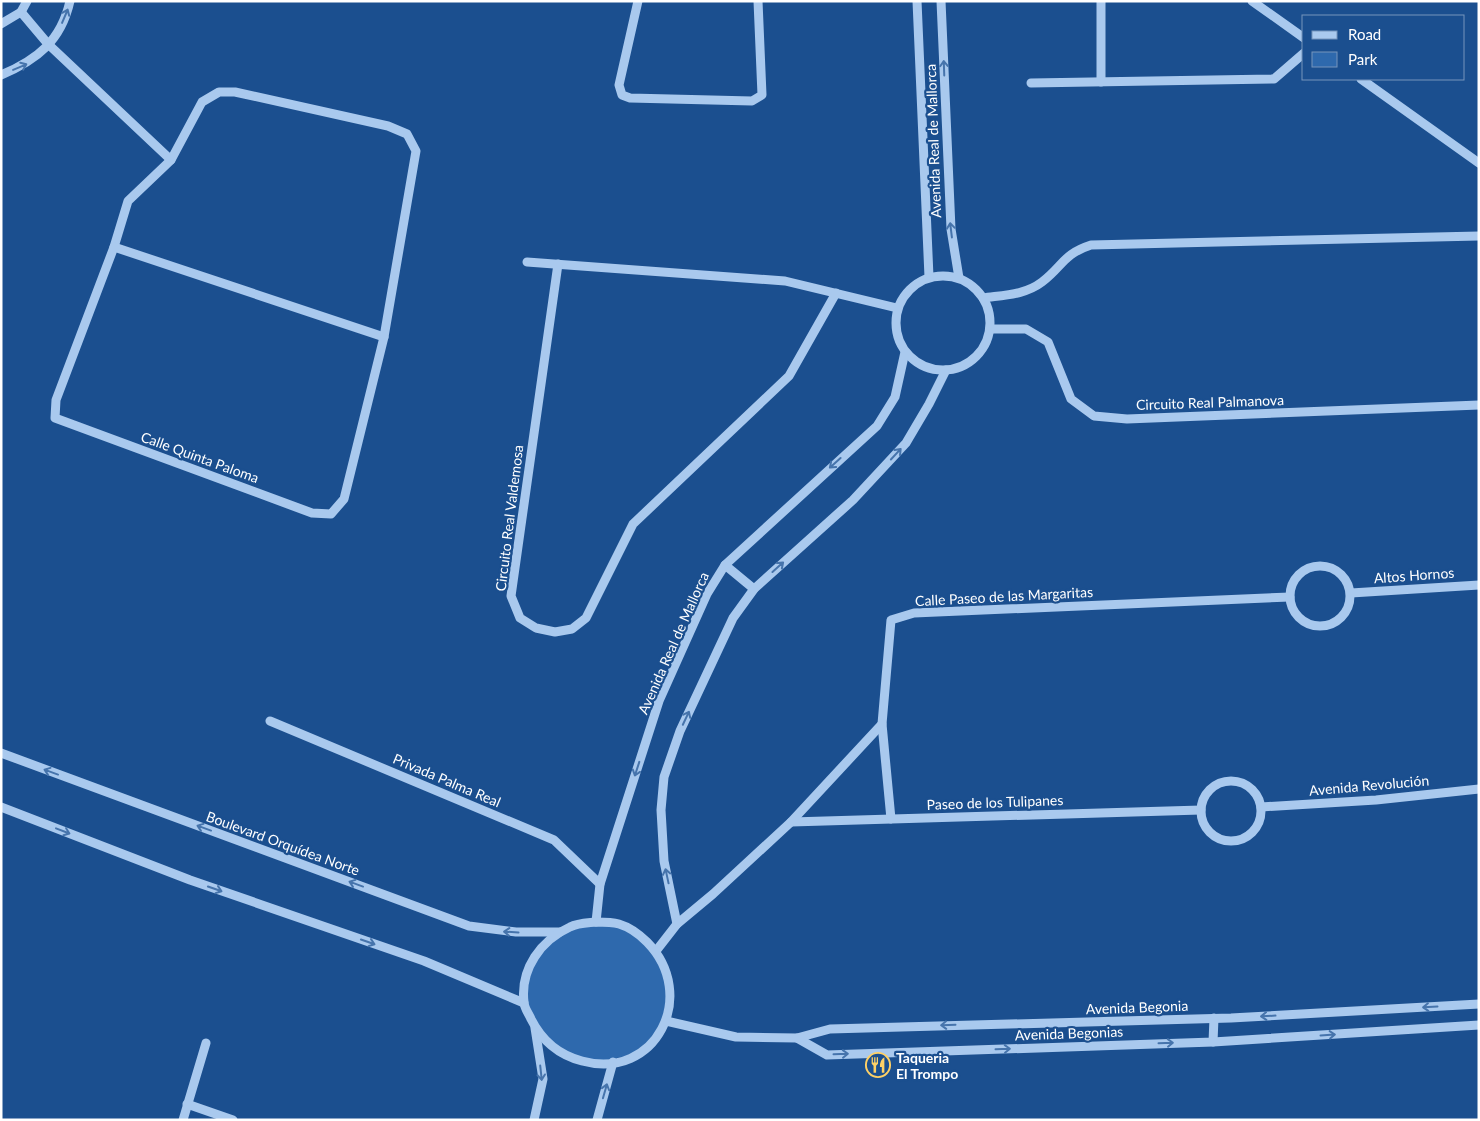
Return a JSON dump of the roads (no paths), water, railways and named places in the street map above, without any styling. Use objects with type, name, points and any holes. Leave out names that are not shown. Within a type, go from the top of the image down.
[{"type":"street","points":[[1,24],[20,12],[28,1]]},
{"type":"street","points":[[1,75],[28,64],[56,37],[70,1]]},
{"type":"street","points":[[638,1],[619,85],[622,95],[630,98],[752,101],[762,95],[758,1]]},
{"type":"street","name":"Avenida Real de Mallorca","points":[[917,1],[929,277]]},
{"type":"street","name":"Avenida Real de Mallorca","points":[[941,1],[951,229],[959,278]]},
{"type":"street","points":[[1101,1],[1101,82]]},
{"type":"street","points":[[1252,1],[1302,37]]},
{"type":"street","points":[[20,12],[48,44],[171,160]]},
{"type":"street","points":[[1031,83],[1274,79],[1302,55]]},
{"type":"street","points":[[1362,80],[1479,162]]},
{"type":"street","name":"Calle Quinta Paloma","points":[[219,92],[235,92],[388,126],[407,134],[416,150],[384,337],[344,499],[331,514],[312,513],[55,418],[56,400],[114,247],[128,201],[171,160],[202,102],[219,92]]},
{"type":"street","points":[[983,298],[1021,293],[1042,282],[1073,251],[1091,245],[1479,236]]},
{"type":"street","points":[[114,247],[384,337]]},
{"type":"street","points":[[527,262],[785,281],[898,308]]},
{"type":"street","name":"Circuito Real Valdemosa","points":[[558,264],[511,596],[520,618],[536,628],[556,632],[572,629],[586,618],[633,524],[789,376],[836,293]]},
{"type":"street","points":[[944,275],[959,278],[973,286],[983,298],[990,313],[990,329],[985,344],[975,358],[961,366],[946,370],[930,368],[916,362],[905,352],[898,338],[895,323],[898,308],[904,295],[915,284],[929,277],[944,275]]},
{"type":"street","name":"Circuito Real Palmanova","points":[[990,329],[1026,329],[1048,342],[1071,399],[1094,416],[1127,419],[1479,405]]},
{"type":"street","name":"Avenida Real de Mallorca","points":[[596,922],[600,884],[659,702],[707,594],[725,565],[877,426],[895,397],[905,352]]},
{"type":"street","points":[[677,924],[664,861],[660,810],[664,778],[680,731],[728,627],[754,589],[853,500],[906,443],[946,370]]},
{"type":"street","points":[[725,565],[754,589]]},
{"type":"street","points":[[1313,566],[1334,569],[1348,583],[1351,593],[1347,612],[1332,625],[1322,627],[1303,622],[1291,606],[1291,586],[1296,577],[1304,570],[1313,566]]},
{"type":"street","name":"Altos Hornos","points":[[1351,593],[1479,584]]},
{"type":"street","name":"Calle Paseo de las Margaritas","points":[[891,819],[882,724],[891,620],[914,613],[1290,597]]},
{"type":"street","name":"Privada Palma Real","points":[[270,721],[554,840],[600,884]]},
{"type":"street","points":[[656,950],[677,924],[714,894],[791,822],[882,724]]},
{"type":"street","name":"Boulevard Orquídea Norte","points":[[1,753],[469,926],[507,932],[560,932]]},
{"type":"street","points":[[1225,781],[1244,784],[1259,797],[1262,807],[1258,826],[1252,834],[1233,842],[1223,841],[1206,829],[1202,820],[1201,810],[1208,792],[1225,781]]},
{"type":"street","name":"Avenida Revolución","points":[[1262,807],[1376,800],[1479,789]]},
{"type":"street","points":[[1,807],[190,880],[424,961],[524,1003]]},
{"type":"street","name":"Paseo de los Tulipanes","points":[[791,822],[1201,810]]},
{"type":"street","points":[[596,922],[620,924],[641,936],[656,950],[668,974],[671,998],[666,1021],[654,1042],[636,1058],[590,1063],[567,1057],[548,1044],[534,1025],[524,1003],[525,979],[534,956],[551,938],[560,932],[573,926],[596,922]]},
{"type":"street","name":"Avenida Begonia","points":[[796,1038],[830,1029],[1214,1018],[1479,1004]]},
{"type":"street","points":[[1213,1042],[1214,1018]]},
{"type":"street","name":"Avenida Begonias","points":[[666,1021],[736,1037],[796,1038],[827,1055],[1213,1042],[1479,1025]]},
{"type":"street","points":[[534,1025],[543,1078],[534,1120]]},
{"type":"street","points":[[183,1120],[206,1043]]},
{"type":"street","points":[[597,1120],[613,1062]]},
{"type":"street","points":[[188,1104],[233,1120]]},
{"type":"place","name":"Taqueria El Trompo","points":[[878,1065]]}]
